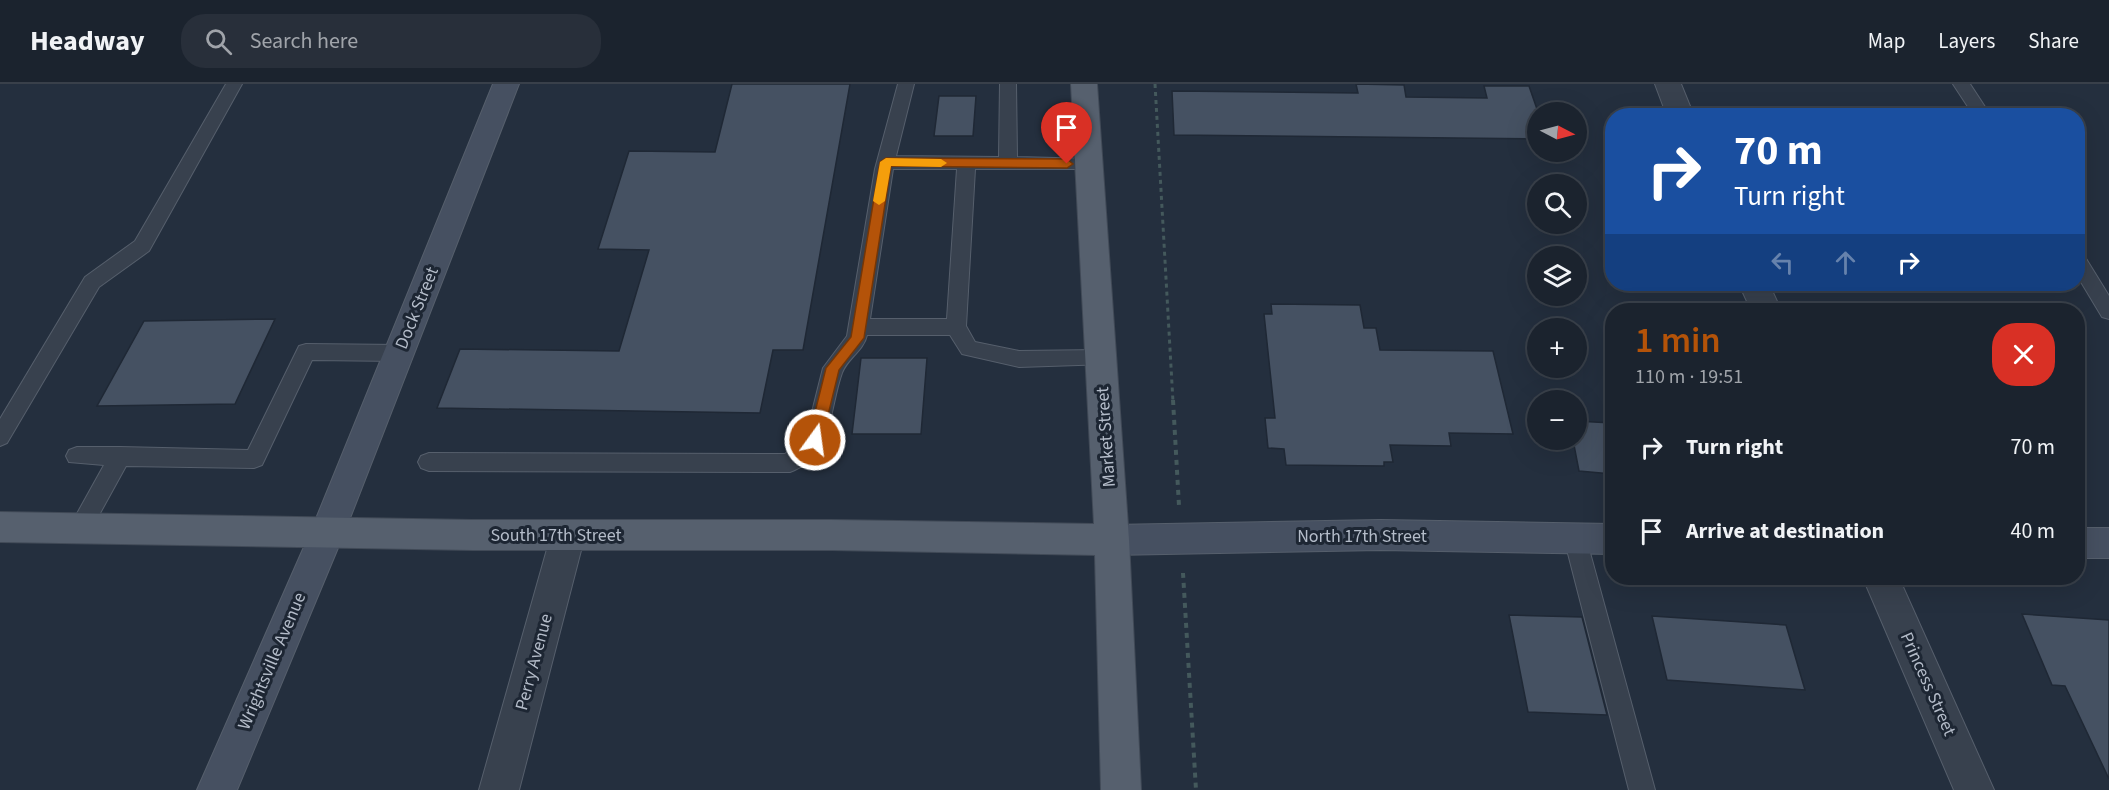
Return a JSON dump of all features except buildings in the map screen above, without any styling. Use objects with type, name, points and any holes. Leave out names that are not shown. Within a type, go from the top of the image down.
[{"type":"main road","name":"Market Street","points":[[1084,84],[1112,540],[1121,790]]},
{"type":"main road","name":"South 17th Street","points":[[0,526],[568,535],[832,535],[1112,540]]},
{"type":"street","name":"Dock Street","points":[[328,531],[506,84]]},
{"type":"street","points":[[1668,84],[1678,108]]},
{"type":"street","name":"Wrightsville Avenue","points":[[217,790],[328,531]]},
{"type":"street","name":"Perry Avenue","points":[[499,790],[568,535]]},
{"type":"street","name":"North 17th Street","points":[[1112,540],[1381,535],[1605,539]]},
{"type":"street","points":[[2085,543],[2109,543]]},
{"type":"street","name":"Princess Street","points":[[1884,585],[1974,790]]},
{"type":"lane","points":[[0,437],[93,282],[142,246],[234,84]]},
{"type":"lane","points":[[429,462],[790,463],[815,440],[833,368],[857,338],[886,162],[906,84]]},
{"type":"lane","points":[[1008,84],[1008,164]]},
{"type":"lane","points":[[1960,84],[1977,108]]},
{"type":"lane","points":[[886,162],[1089,163]]},
{"type":"lane","points":[[966,163],[956,327],[969,348],[1018,359],[1101,358]]},
{"type":"lane","points":[[2085,273],[2109,312]]},
{"type":"lane","points":[[859,327],[956,327]]},
{"type":"lane","points":[[77,456],[254,459],[306,352],[399,353]]},
{"type":"lane","points":[[80,528],[120,456]]},
{"type":"lane","points":[[1575,538],[1641,790]]},
{"type":"path","points":[[1155,84],[1196,790]]},
{"type":"slow traffic","points":[[879,201],[886,162],[941,163]]},
{"type":"route","points":[[815,440],[833,368],[857,338],[886,162],[1067,164]]}]
